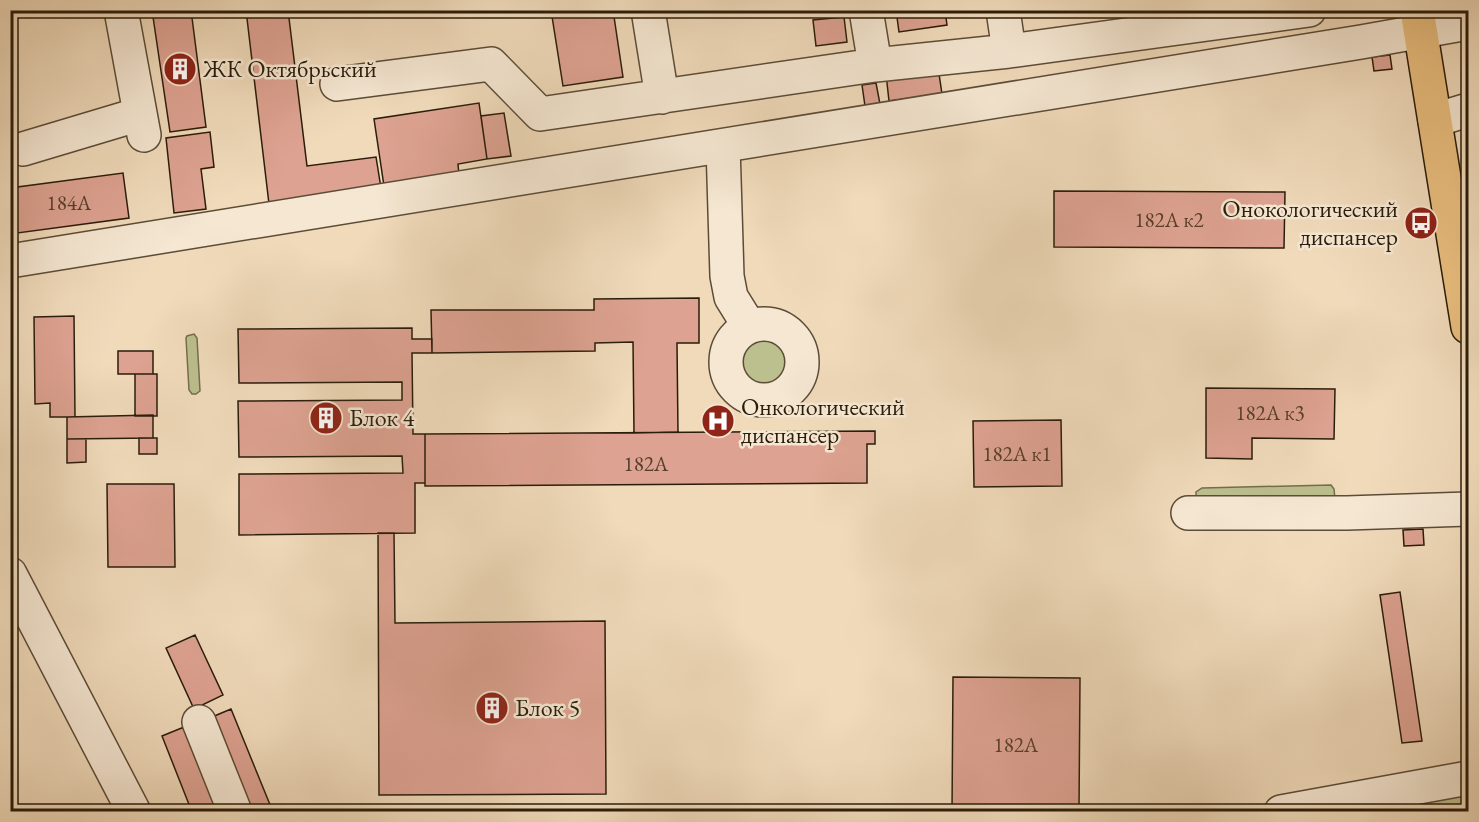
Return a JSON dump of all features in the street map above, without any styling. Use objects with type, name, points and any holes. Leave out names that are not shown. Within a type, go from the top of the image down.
[{"type":"main road","points":[[1419,21],[1467,312]]},
{"type":"street","points":[[23,149],[142,124],[120,10]]},
{"type":"street","points":[[648,10],[662,98]]},
{"type":"street","points":[[866,10],[874,65]]},
{"type":"street","points":[[1003,10],[1009,51]]},
{"type":"street","points":[[337,84],[491,64],[540,114],[662,98],[874,65],[1009,51],[1133,23],[1309,10]]},
{"type":"street","points":[[10,261],[723,146],[1419,21],[1468,23]]},
{"type":"street","points":[[1435,120],[1468,110]]},
{"type":"street","points":[[723,146],[727,276],[731,297],[749,326]]},
{"type":"street","points":[[1188,513],[1468,510]]},
{"type":"street","points":[[10,574],[134,812]]},
{"type":"street","points":[[199,722],[235,812]]},
{"type":"street","points":[[1281,812],[1468,778]]},
{"type":"green space","points":[[194,334],[197,338],[200,391],[192,394],[189,390],[186,338]]},
{"type":"green space","points":[[765,334],[775,336],[784,342],[790,351],[792,361],[790,371],[784,380],[775,386],[765,388],[755,386],[746,380],[740,371],[738,361],[740,351],[746,342],[755,336]]},
{"type":"green space","points":[[1331,485],[1335,499],[1196,501],[1196,492],[1202,488]]},
{"type":"green space","points":[[1468,794],[1468,811],[1365,811]]},
{"type":"building","name":"ЖК Октябрьский","points":[[152,10],[191,10],[206,127],[170,132]]},
{"type":"building","points":[[246,10],[288,10],[307,166],[376,157],[381,188],[269,204]]},
{"type":"building","points":[[551,10],[613,10],[623,77],[563,86]]},
{"type":"building","points":[[896,10],[945,10],[947,25],[899,32]]},
{"type":"building","points":[[1025,10],[1048,10],[1025,14]]},
{"type":"building","points":[[844,17],[847,42],[816,46],[813,20]]},
{"type":"building","points":[[1390,55],[1392,69],[1374,71],[1372,57]]},
{"type":"building","points":[[938,67],[942,94],[889,101],[886,74]]},
{"type":"building","points":[[876,83],[880,104],[865,106],[862,85]]},
{"type":"building","points":[[479,103],[487,159],[458,164],[459,175],[384,186],[374,119]]},
{"type":"building","points":[[504,113],[511,156],[487,159],[481,116]]},
{"type":"building","points":[[210,132],[214,167],[201,169],[206,209],[174,213],[166,138]]},
{"type":"building","points":[[123,173],[129,218],[10,234],[10,188]]},
{"type":"building","points":[[1054,191],[1285,192],[1284,248],[1054,247]]},
{"type":"building","points":[[699,298],[699,343],[677,343],[678,432],[634,433],[633,342],[595,343],[595,351],[432,353],[431,310],[594,310],[594,299]]},
{"type":"building","points":[[74,316],[75,417],[50,417],[50,403],[35,404],[34,317]]},
{"type":"building","name":"Блок 4","points":[[412,328],[412,339],[432,339],[432,353],[412,353],[413,434],[425,434],[425,483],[415,483],[415,533],[239,535],[239,474],[403,473],[402,456],[239,457],[238,401],[402,400],[402,382],[239,383],[238,329]]},
{"type":"building","points":[[118,351],[153,351],[153,374],[118,374]]},
{"type":"building","points":[[135,374],[157,374],[157,416],[135,416]]},
{"type":"building","points":[[1206,388],[1335,389],[1334,439],[1252,438],[1252,459],[1206,458]]},
{"type":"building","points":[[153,415],[153,438],[67,439],[67,417]]},
{"type":"building","points":[[1061,420],[1062,486],[974,487],[973,421]]},
{"type":"building","points":[[875,431],[875,444],[867,444],[867,483],[425,486],[425,434]]},
{"type":"building","points":[[139,438],[157,438],[157,454],[139,454]]},
{"type":"building","points":[[67,439],[86,439],[86,462],[67,463]]},
{"type":"building","points":[[107,484],[174,484],[175,567],[108,567]]},
{"type":"building","points":[[1423,529],[1424,545],[1404,546],[1403,530]]},
{"type":"building","name":"Блок 5","points":[[378,533],[394,533],[395,623],[605,621],[606,794],[379,795]]},
{"type":"building","points":[[1400,592],[1422,741],[1402,743],[1380,595]]},
{"type":"building","points":[[195,635],[223,695],[194,709],[166,648]]},
{"type":"building","points":[[953,677],[1080,678],[1079,812],[952,812]]},
{"type":"building","points":[[231,709],[273,812],[251,812],[212,717]]},
{"type":"building","points":[[184,727],[218,812],[192,812],[162,736]]},
{"type":"place","name":"ЖК Октябрьский","points":[[180,69]]},
{"type":"place","name":"Онокологический диспансер","points":[[1421,223]]},
{"type":"place","name":"Блок 4","points":[[326,418]]},
{"type":"place","name":"Онкологический диспансер","points":[[718,421]]},
{"type":"place","name":"Блок 5","points":[[492,708]]}]
